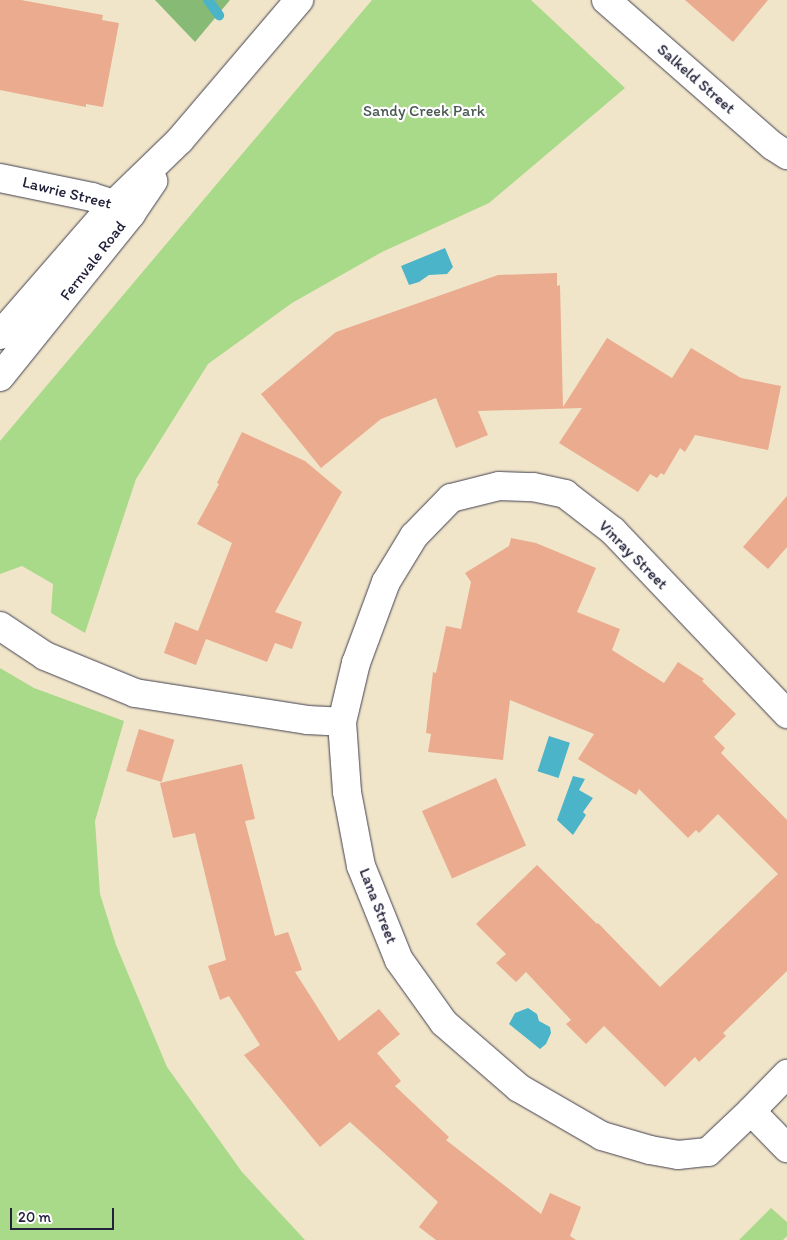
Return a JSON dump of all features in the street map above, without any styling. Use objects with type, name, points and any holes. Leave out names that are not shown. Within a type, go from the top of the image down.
[{"type":"street","name":"Fernvale Road","points":[[0,377],[123,209],[299,0]]},
{"type":"street","name":"Salkeld Street","points":[[606,0],[773,146],[787,156]]},
{"type":"street","name":"Lawrie Street","points":[[0,178],[123,209]]},
{"type":"street","name":"Fernvale Road","points":[[0,335],[123,209]]},
{"type":"street","name":"Vinray Street","points":[[342,722],[356,663],[386,582],[414,536],[451,498],[499,486],[533,487],[564,494],[613,531],[787,714]]},
{"type":"street","points":[[0,626],[45,656],[135,693],[307,720],[342,722]]},
{"type":"street","name":"Lana Street","points":[[342,722],[347,792],[361,866],[399,960],[444,1023],[519,1088],[602,1136],[650,1150],[678,1155],[708,1152],[751,1111]]},
{"type":"street","points":[[787,1074],[751,1111],[787,1148]]},
{"type":"green space","points":[[155,0],[230,0],[195,42]]},
{"type":"green space","name":"Sandy Creek Park","points":[[372,0],[531,0],[625,88],[489,203],[382,252],[292,303],[208,364],[136,479],[85,633],[51,613],[53,584],[22,566],[0,574],[0,441]]},
{"type":"green space","points":[[0,668],[34,688],[124,721],[95,821],[100,894],[116,945],[167,1067],[242,1172],[305,1240],[0,1240]]},
{"type":"green space","points":[[771,1208],[787,1222],[787,1236],[783,1240],[739,1240]]},
{"type":"water","points":[[445,248],[453,267],[447,274],[429,275],[419,282],[409,285],[401,266]]},
{"type":"water","points":[[549,736],[570,743],[558,778],[538,771]]},
{"type":"water","points":[[573,776],[585,779],[579,790],[593,798],[583,812],[586,815],[573,835],[557,820]]},
{"type":"water","points":[[528,1008],[537,1014],[539,1021],[550,1027],[551,1033],[546,1044],[540,1049],[509,1024],[515,1013]]},
{"type":"building","points":[[0,0],[21,0],[103,15],[102,20],[119,23],[103,107],[86,104],[86,107],[0,90]]},
{"type":"building","points":[[685,0],[768,0],[733,42]]},
{"type":"building","points":[[557,273],[557,286],[560,285],[563,407],[607,338],[672,378],[691,348],[741,378],[781,386],[768,450],[695,435],[685,452],[680,448],[664,475],[661,473],[657,478],[650,474],[638,492],[559,443],[582,408],[478,411],[488,435],[456,448],[436,398],[381,419],[321,468],[261,394],[336,332],[498,275]]},
{"type":"building","points":[[242,432],[305,461],[342,492],[275,612],[302,622],[292,649],[275,643],[267,662],[206,639],[196,665],[164,653],[175,622],[198,631],[232,543],[197,524],[219,484],[217,483]]},
{"type":"building","points":[[787,496],[787,547],[768,569],[743,547]]},
{"type":"building","points":[[511,538],[536,543],[596,568],[577,612],[620,629],[612,650],[664,683],[678,662],[704,679],[702,681],[736,714],[714,737],[725,748],[721,753],[787,820],[787,971],[723,1033],[726,1036],[699,1062],[695,1057],[665,1087],[604,1026],[586,1044],[566,1024],[571,1020],[526,972],[516,982],[496,963],[506,954],[476,924],[537,865],[598,923],[660,987],[778,874],[718,814],[699,833],[696,830],[688,838],[639,789],[636,795],[578,759],[594,734],[510,700],[503,760],[428,752],[431,734],[426,733],[433,672],[436,673],[446,626],[461,629],[471,582],[465,573],[509,546]]},
{"type":"building","points":[[139,729],[174,740],[162,782],[126,771]]},
{"type":"building","points":[[242,764],[255,819],[245,821],[275,936],[288,932],[302,970],[295,972],[339,1041],[379,1009],[400,1034],[377,1053],[401,1081],[395,1086],[449,1137],[446,1140],[541,1214],[550,1193],[581,1207],[570,1236],[576,1240],[436,1240],[419,1227],[438,1202],[350,1122],[320,1147],[244,1055],[260,1045],[229,996],[220,1000],[208,966],[226,960],[195,833],[173,838],[160,783]]},
{"type":"building","points":[[496,778],[526,846],[452,879],[422,811]]},
{"type":"waterway","points":[[208,0],[219,15]]}]
